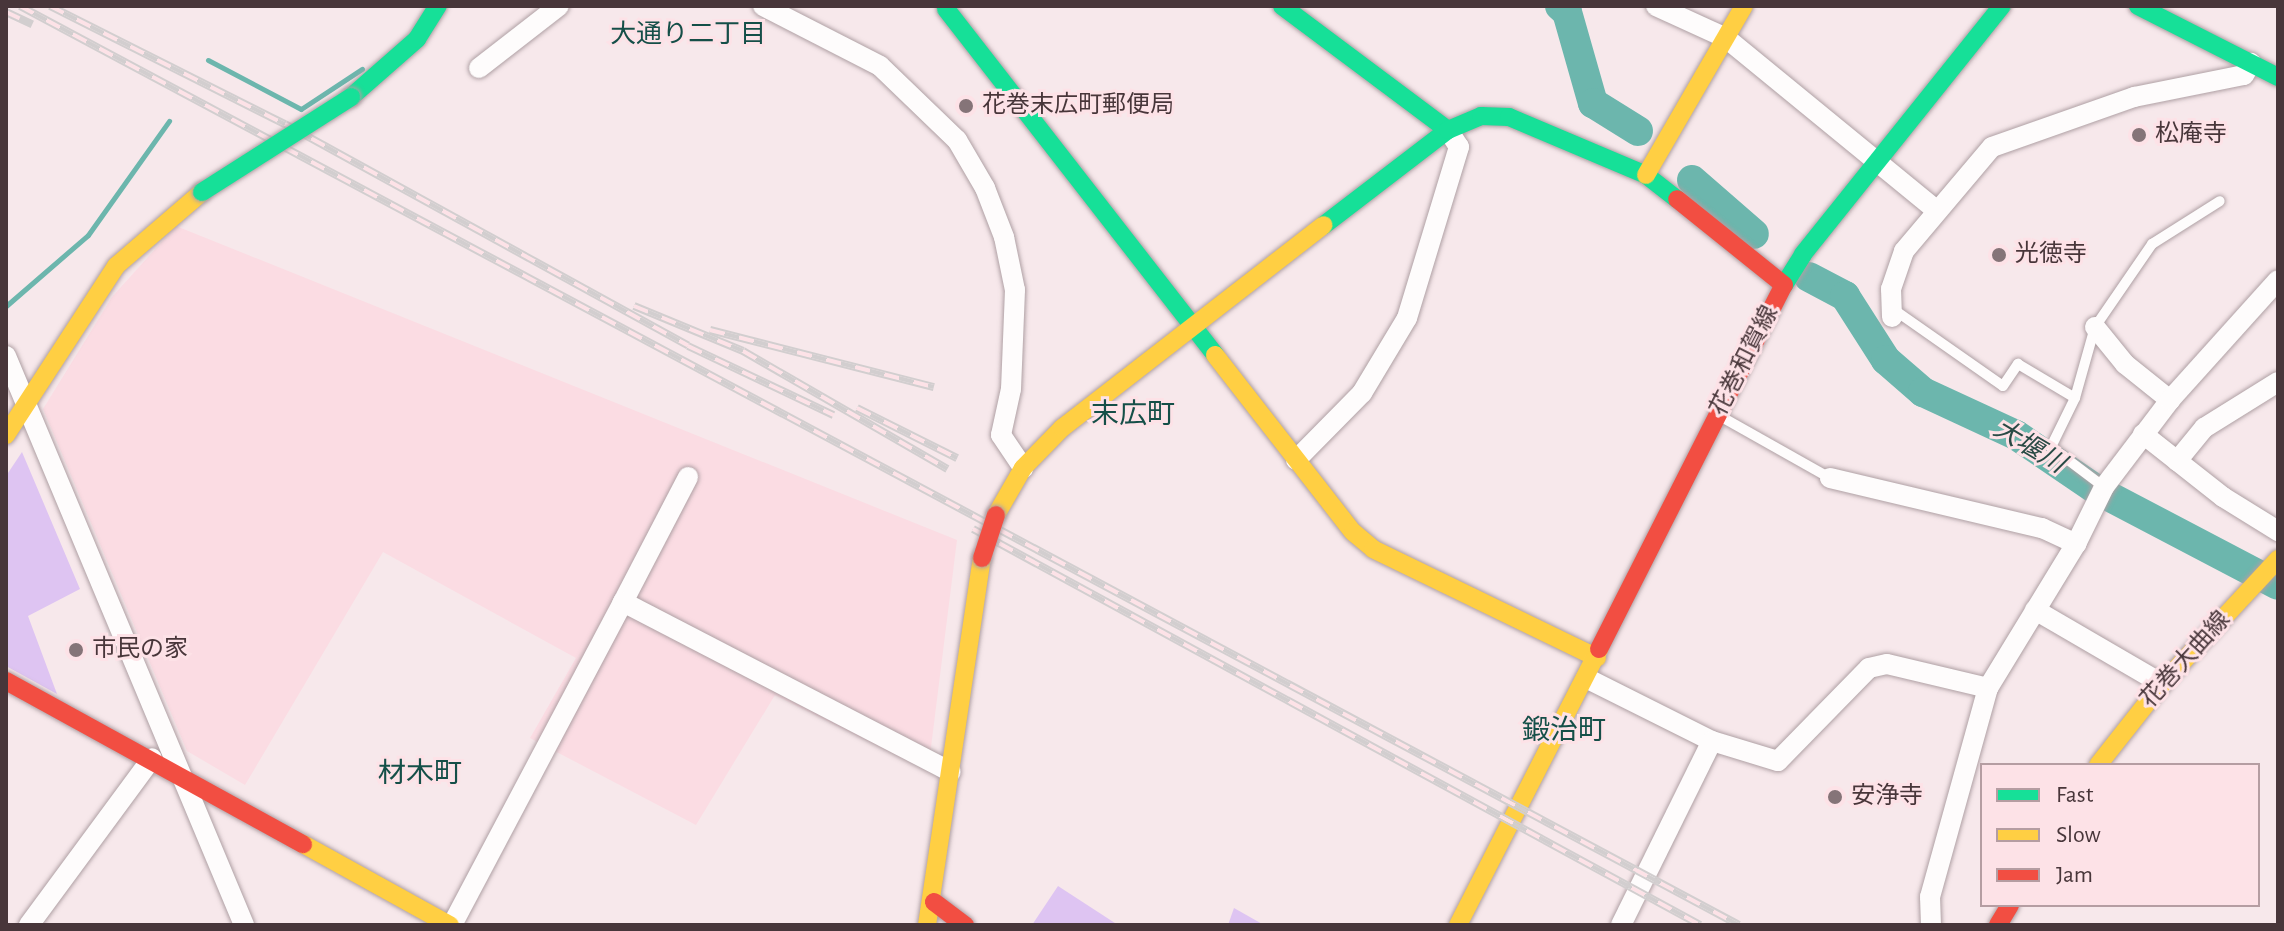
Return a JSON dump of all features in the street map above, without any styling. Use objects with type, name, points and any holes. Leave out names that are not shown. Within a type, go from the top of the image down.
[{"type":"street","points":[[6,435],[116,266],[202,192],[387,69],[417,39],[438,6]]},
{"type":"street","points":[[479,68],[559,6]]},
{"type":"street","points":[[763,6],[880,66],[957,140],[985,188],[1004,237],[1015,290],[1011,389],[1001,435],[1023,468]]},
{"type":"street","points":[[1282,6],[1448,130],[1459,147],[1407,318],[1362,393],[1296,460]]},
{"type":"street","points":[[1656,6],[1726,38],[1937,211]]},
{"type":"street","points":[[1646,175],[1744,6]]},
{"type":"street","points":[[1784,285],[1803,254],[2002,6]]},
{"type":"street","points":[[2138,6],[2278,77]]},
{"type":"street","points":[[944,7],[1189,325],[1296,460],[1373,549],[1597,658]]},
{"type":"street","points":[[1892,312],[1891,289],[1904,251],[1992,147],[2134,97],[2244,75],[2251,63]]},
{"type":"street","name":"花巻和賀線","points":[[927,925],[934,902],[982,558],[996,515],[1023,468],[1062,428],[1189,325],[1448,130],[1481,116],[1509,117],[1646,175],[1784,285],[1597,658],[1458,925]]},
{"type":"street","points":[[1931,925],[1930,897],[1988,688],[2076,544],[2100,494],[2170,400],[2278,280]]},
{"type":"street","points":[[2095,327],[2125,364],[2170,400]]},
{"type":"street","points":[[6,356],[184,775],[244,925]]},
{"type":"street","points":[[2177,461],[2204,428],[2278,382]]},
{"type":"street","points":[[2143,434],[2278,531]]},
{"type":"street","points":[[6,681],[184,775],[451,925],[688,477]]},
{"type":"street","points":[[1830,478],[2042,528],[2076,544]]},
{"type":"street","name":"花巻大曲線","points":[[2100,763],[2162,684],[2278,559]]},
{"type":"street","points":[[623,602],[951,772]]},
{"type":"street","points":[[2035,610],[2162,684]]},
{"type":"street","points":[[1586,678],[1712,741],[1778,761],[1869,668],[1887,664],[1988,688]]},
{"type":"street","points":[[1621,925],[1712,741]]},
{"type":"street","points":[[29,925],[152,758]]},
{"type":"street","points":[[934,902],[965,925]]},
{"type":"street","points":[[1998,925],[2009,907]]},
{"type":"lane","points":[[2100,494],[2051,447],[2075,398],[2095,327],[2152,244],[2220,201]]},
{"type":"lane","points":[[1892,312],[2003,386],[2018,364],[2075,398]]},
{"type":"lane","points":[[1718,415],[1830,478]]},
{"type":"shaded area","points":[[176,226],[957,540],[928,771],[775,695],[696,825],[530,738],[576,658],[383,552],[245,785],[187,751],[43,409],[112,297]]},
{"type":"shaded area","points":[[22,452],[80,589],[28,616],[57,694],[6,666],[6,476]]},
{"type":"shaded area","points":[[1058,886],[1118,925],[1032,925]]},
{"type":"shaded area","points":[[1234,908],[1264,925],[1228,925]]},
{"type":"waterway","name":"大堰川","points":[[1560,6],[1567,12],[1593,103],[1638,131]]},
{"type":"waterway","points":[[208,60],[301,109],[362,69]]},
{"type":"waterway","points":[[6,306],[88,235],[169,121]]},
{"type":"waterway","name":"大堰川","points":[[1692,180],[1754,234]]},
{"type":"waterway","name":"大堰川","points":[[1809,277],[1845,296],[1886,360],[1923,392],[2016,435],[2097,490],[2278,585]]},
{"type":"railway","points":[[20,6],[1739,925]]},
{"type":"railway","points":[[50,6],[285,124],[688,346],[833,415]]},
{"type":"railway","points":[[6,12],[32,24]]},
{"type":"railway","points":[[634,306],[743,351],[947,469]]},
{"type":"railway","points":[[710,330],[934,387]]},
{"type":"railway","points":[[857,408],[957,458]]},
{"type":"railway","points":[[973,529],[1700,925]]},
{"type":"traffic: fast","points":[[351,97],[417,39],[438,6]]},
{"type":"traffic: fast","points":[[1282,6],[1448,130]]},
{"type":"traffic: fast","points":[[1784,285],[1803,254],[2002,6]]},
{"type":"traffic: fast","points":[[2138,6],[2278,77]]},
{"type":"traffic: fast","points":[[946,9],[1215,355]]},
{"type":"traffic: fast","points":[[202,192],[351,97]]},
{"type":"traffic: fast","points":[[1324,225],[1448,130],[1481,116],[1509,117],[1646,175],[1677,199]]},
{"type":"traffic: slow","points":[[1646,175],[1744,6]]},
{"type":"traffic: slow","points":[[6,435],[116,266],[202,192]]},
{"type":"traffic: slow","points":[[996,515],[1023,468],[1062,428],[1324,225]]},
{"type":"traffic: slow","points":[[1215,355],[1353,532],[1373,549],[1597,658]]},
{"type":"traffic: slow","points":[[927,925],[982,558]]},
{"type":"traffic: slow","points":[[2100,763],[2162,684],[2278,559]]},
{"type":"traffic: slow","points":[[1458,925],[1599,649]]},
{"type":"traffic: slow","points":[[303,844],[450,925]]},
{"type":"traffic: jam","points":[[1599,649],[1784,285],[1677,199]]},
{"type":"traffic: jam","points":[[982,558],[996,515]]},
{"type":"traffic: jam","points":[[6,681],[303,844]]},
{"type":"traffic: jam","points":[[934,902],[965,925]]},
{"type":"traffic: jam","points":[[1998,925],[2009,907]]},
{"type":"place","name":"花巻末広町郵便局","points":[[966,106]]},
{"type":"place","name":"松庵寺","points":[[2139,135]]},
{"type":"place","name":"光徳寺","points":[[1999,255]]},
{"type":"place","name":"市民の家","points":[[76,650]]},
{"type":"place","name":"安浄寺","points":[[1835,797]]},
{"type":"district","name":"大通り二丁目","points":[[688,35]]},
{"type":"district","name":"末広町","points":[[1133,415]]},
{"type":"district","name":"鍛治町","points":[[1564,731]]},
{"type":"district","name":"材木町","points":[[420,774]]}]
